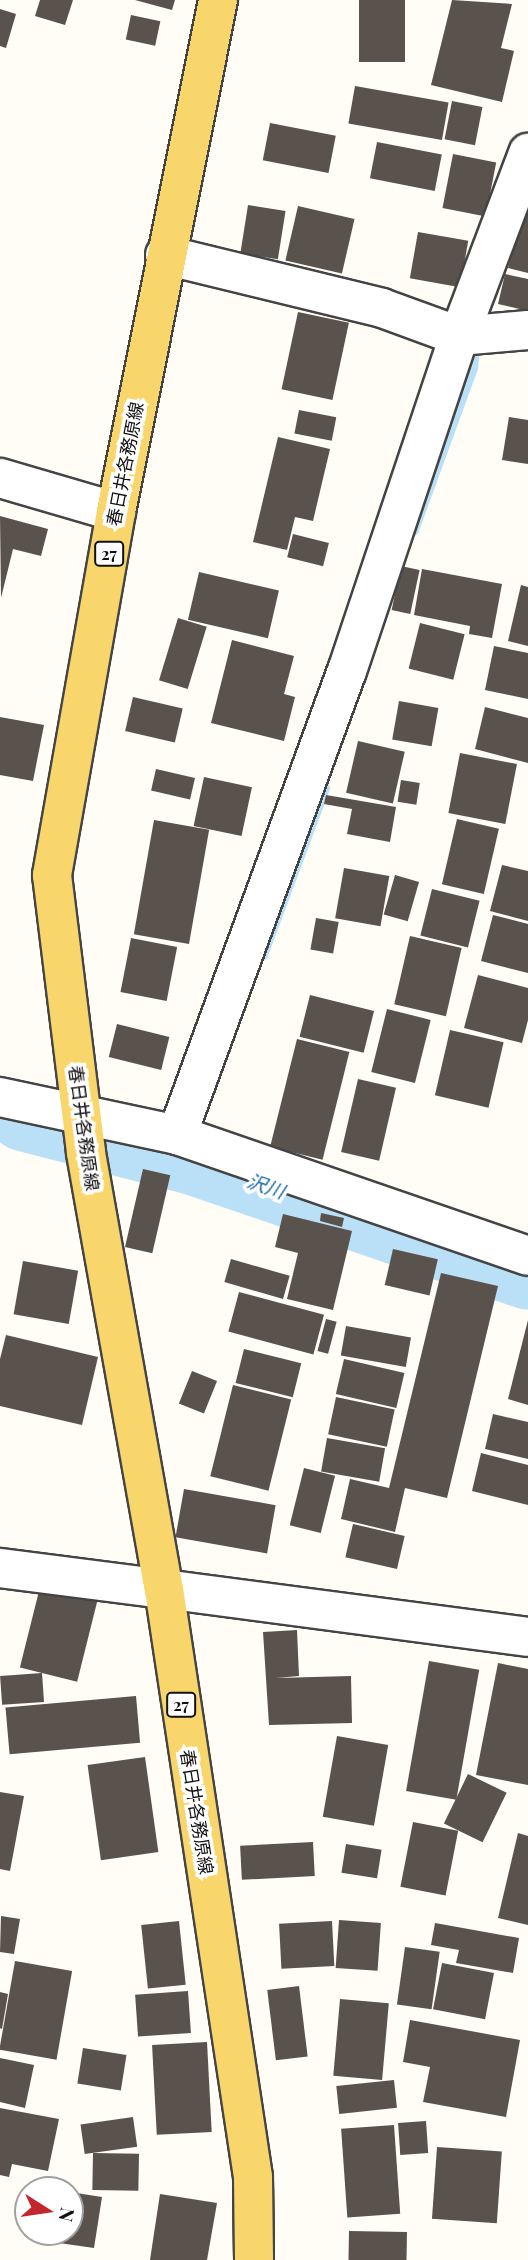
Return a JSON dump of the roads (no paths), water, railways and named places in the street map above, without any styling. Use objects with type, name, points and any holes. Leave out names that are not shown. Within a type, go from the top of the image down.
[{"type":"main road","name":"春日井各務原線","points":[[218,0],[165,255],[116,513],[52,875],[86,1153],[164,1589],[253,2177],[254,2260]]},
{"type":"street","points":[[177,1136],[347,671],[460,336],[528,153]]},
{"type":"street","points":[[165,255],[382,308],[460,336],[528,330]]},
{"type":"street","points":[[0,478],[116,513]]},
{"type":"street","points":[[0,1097],[80,1112],[177,1136],[528,1256]]},
{"type":"street","points":[[0,1568],[528,1637]]},
{"type":"waterway","points":[[413,530],[472,368],[475,338]]},
{"type":"waterway","points":[[262,955],[324,788]]},
{"type":"waterway","name":"沢川","points":[[23,1117],[193,1161],[528,1276]]}]
